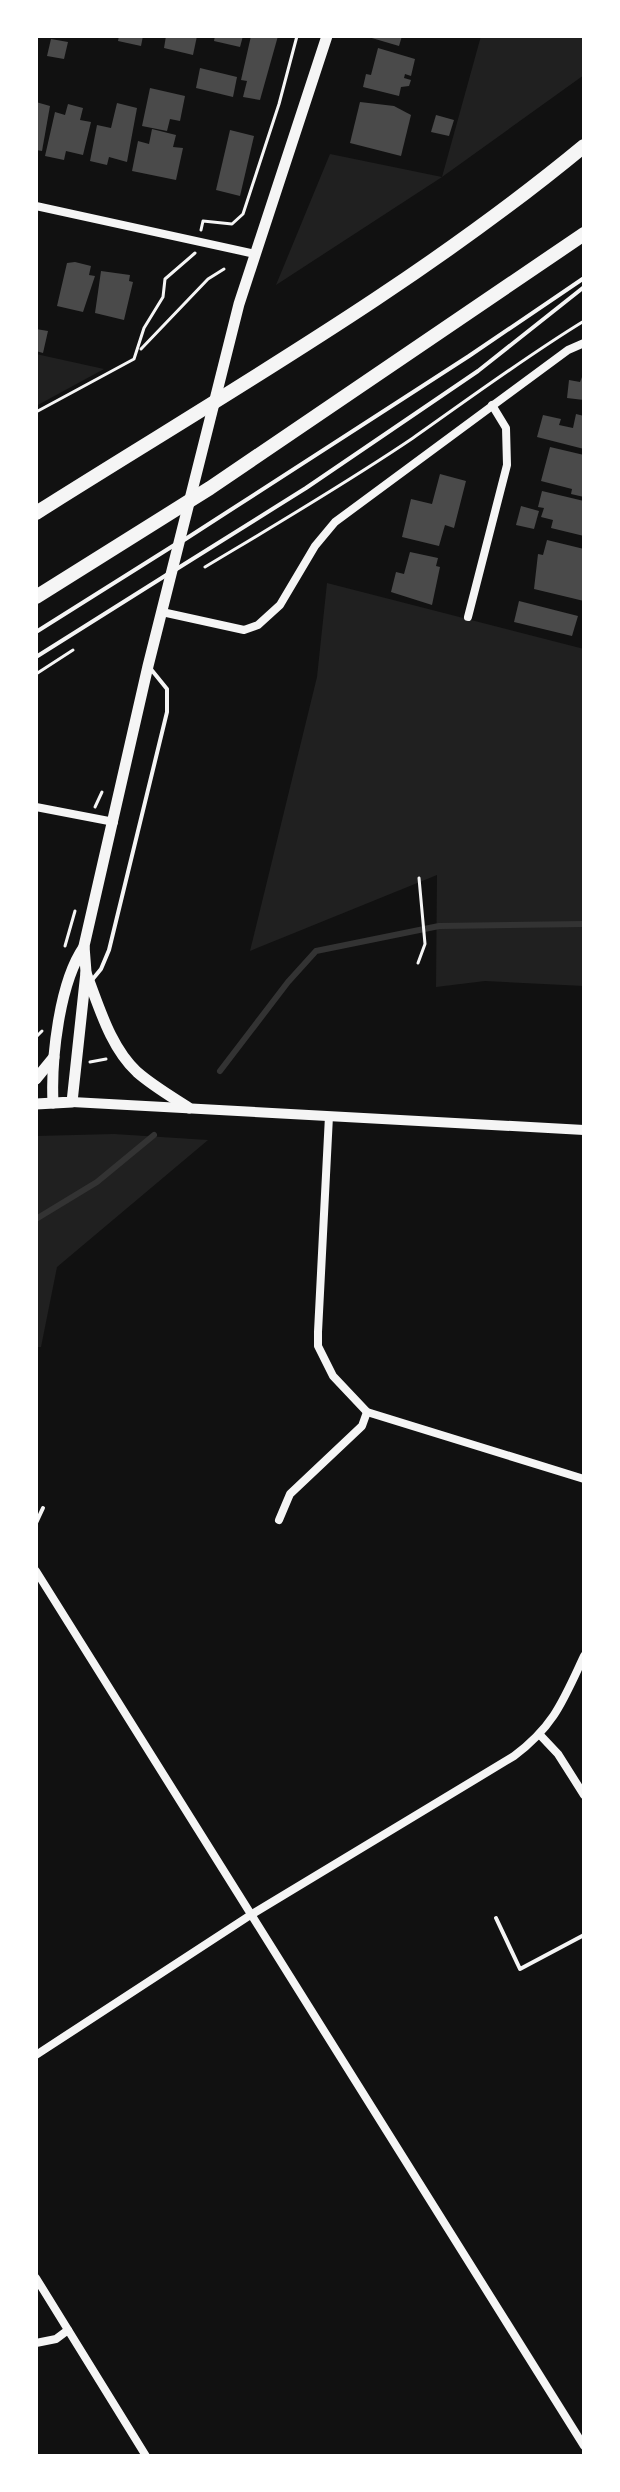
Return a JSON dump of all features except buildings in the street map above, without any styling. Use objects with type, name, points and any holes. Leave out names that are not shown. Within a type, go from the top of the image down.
[{"type":"highway","points":[[36,513],[382,294],[487,221],[584,146]]},
{"type":"highway","points":[[36,597],[210,488],[584,234]]},
{"type":"main road","points":[[53,1103],[54,1056],[71,970],[84,946],[148,666],[239,304],[327,36]]},
{"type":"main road","points":[[36,1104],[72,1102],[88,977],[84,946]]},
{"type":"main road","points":[[88,977],[121,1052],[136,1071],[189,1108]]},
{"type":"main road","points":[[36,1079],[54,1056]]},
{"type":"street","points":[[36,206],[255,254]]},
{"type":"street","points":[[164,606],[244,630],[269,618],[315,546],[335,522],[568,350],[584,343]]},
{"type":"street","points":[[468,617],[507,465],[506,428],[492,405]]},
{"type":"street","points":[[36,807],[114,822]]},
{"type":"street","points":[[72,1102],[584,1130]]},
{"type":"street","points":[[329,1116],[318,1346],[333,1376],[367,1412],[584,1479]]},
{"type":"street","points":[[279,1520],[290,1494],[362,1426],[367,1412]]},
{"type":"street","points":[[36,1571],[249,1916],[584,2446]]},
{"type":"street","points":[[36,2055],[249,1916],[514,1756],[541,1736],[584,1656]]},
{"type":"street","points":[[541,1736],[558,1754],[584,1795]]},
{"type":"street","points":[[36,2278],[146,2456]]},
{"type":"street","points":[[36,2343],[56,2339],[68,2330]]},
{"type":"lane","points":[[36,632],[295,470],[584,278]]},
{"type":"lane","points":[[36,657],[306,488],[478,371],[584,287]]},
{"type":"lane","points":[[88,977],[101,969],[109,950],[167,712],[167,689],[148,666]]},
{"type":"lane","points":[[36,1523],[43,1508]]},
{"type":"lane","points":[[496,1918],[520,1969],[584,1935]]},
{"type":"path","points":[[201,228],[203,221],[232,224],[243,214],[271,131],[297,36]]},
{"type":"path","points":[[139,351],[144,328],[163,297],[165,279],[187,263],[195,252]]},
{"type":"path","points":[[36,412],[79,386],[128,365],[208,279],[224,269]]},
{"type":"path","points":[[418,963],[425,944],[419,878]]},
{"type":"path","points":[[62,959],[77,903]]},
{"type":"path","points":[[36,1037],[43,1029]]},
{"type":"path","points":[[90,1062],[109,1058]]},
{"type":"shaded area","points":[[481,36],[584,36],[584,75],[442,177]]},
{"type":"shaded area","points":[[330,154],[442,177],[276,285]]},
{"type":"shaded area","points":[[36,354],[104,369],[36,406]]},
{"type":"shaded area","points":[[327,583],[584,649],[584,986],[485,981],[436,987],[437,875],[250,951],[317,677]]},
{"type":"shaded area","points":[[114,1134],[208,1140],[57,1267],[41,1347],[36,1347],[36,1136]]},
{"type":"waterway","points":[[220,1071],[288,982],[316,951],[439,926],[584,924]]},
{"type":"waterway","points":[[36,1219],[97,1182],[154,1135]]}]
